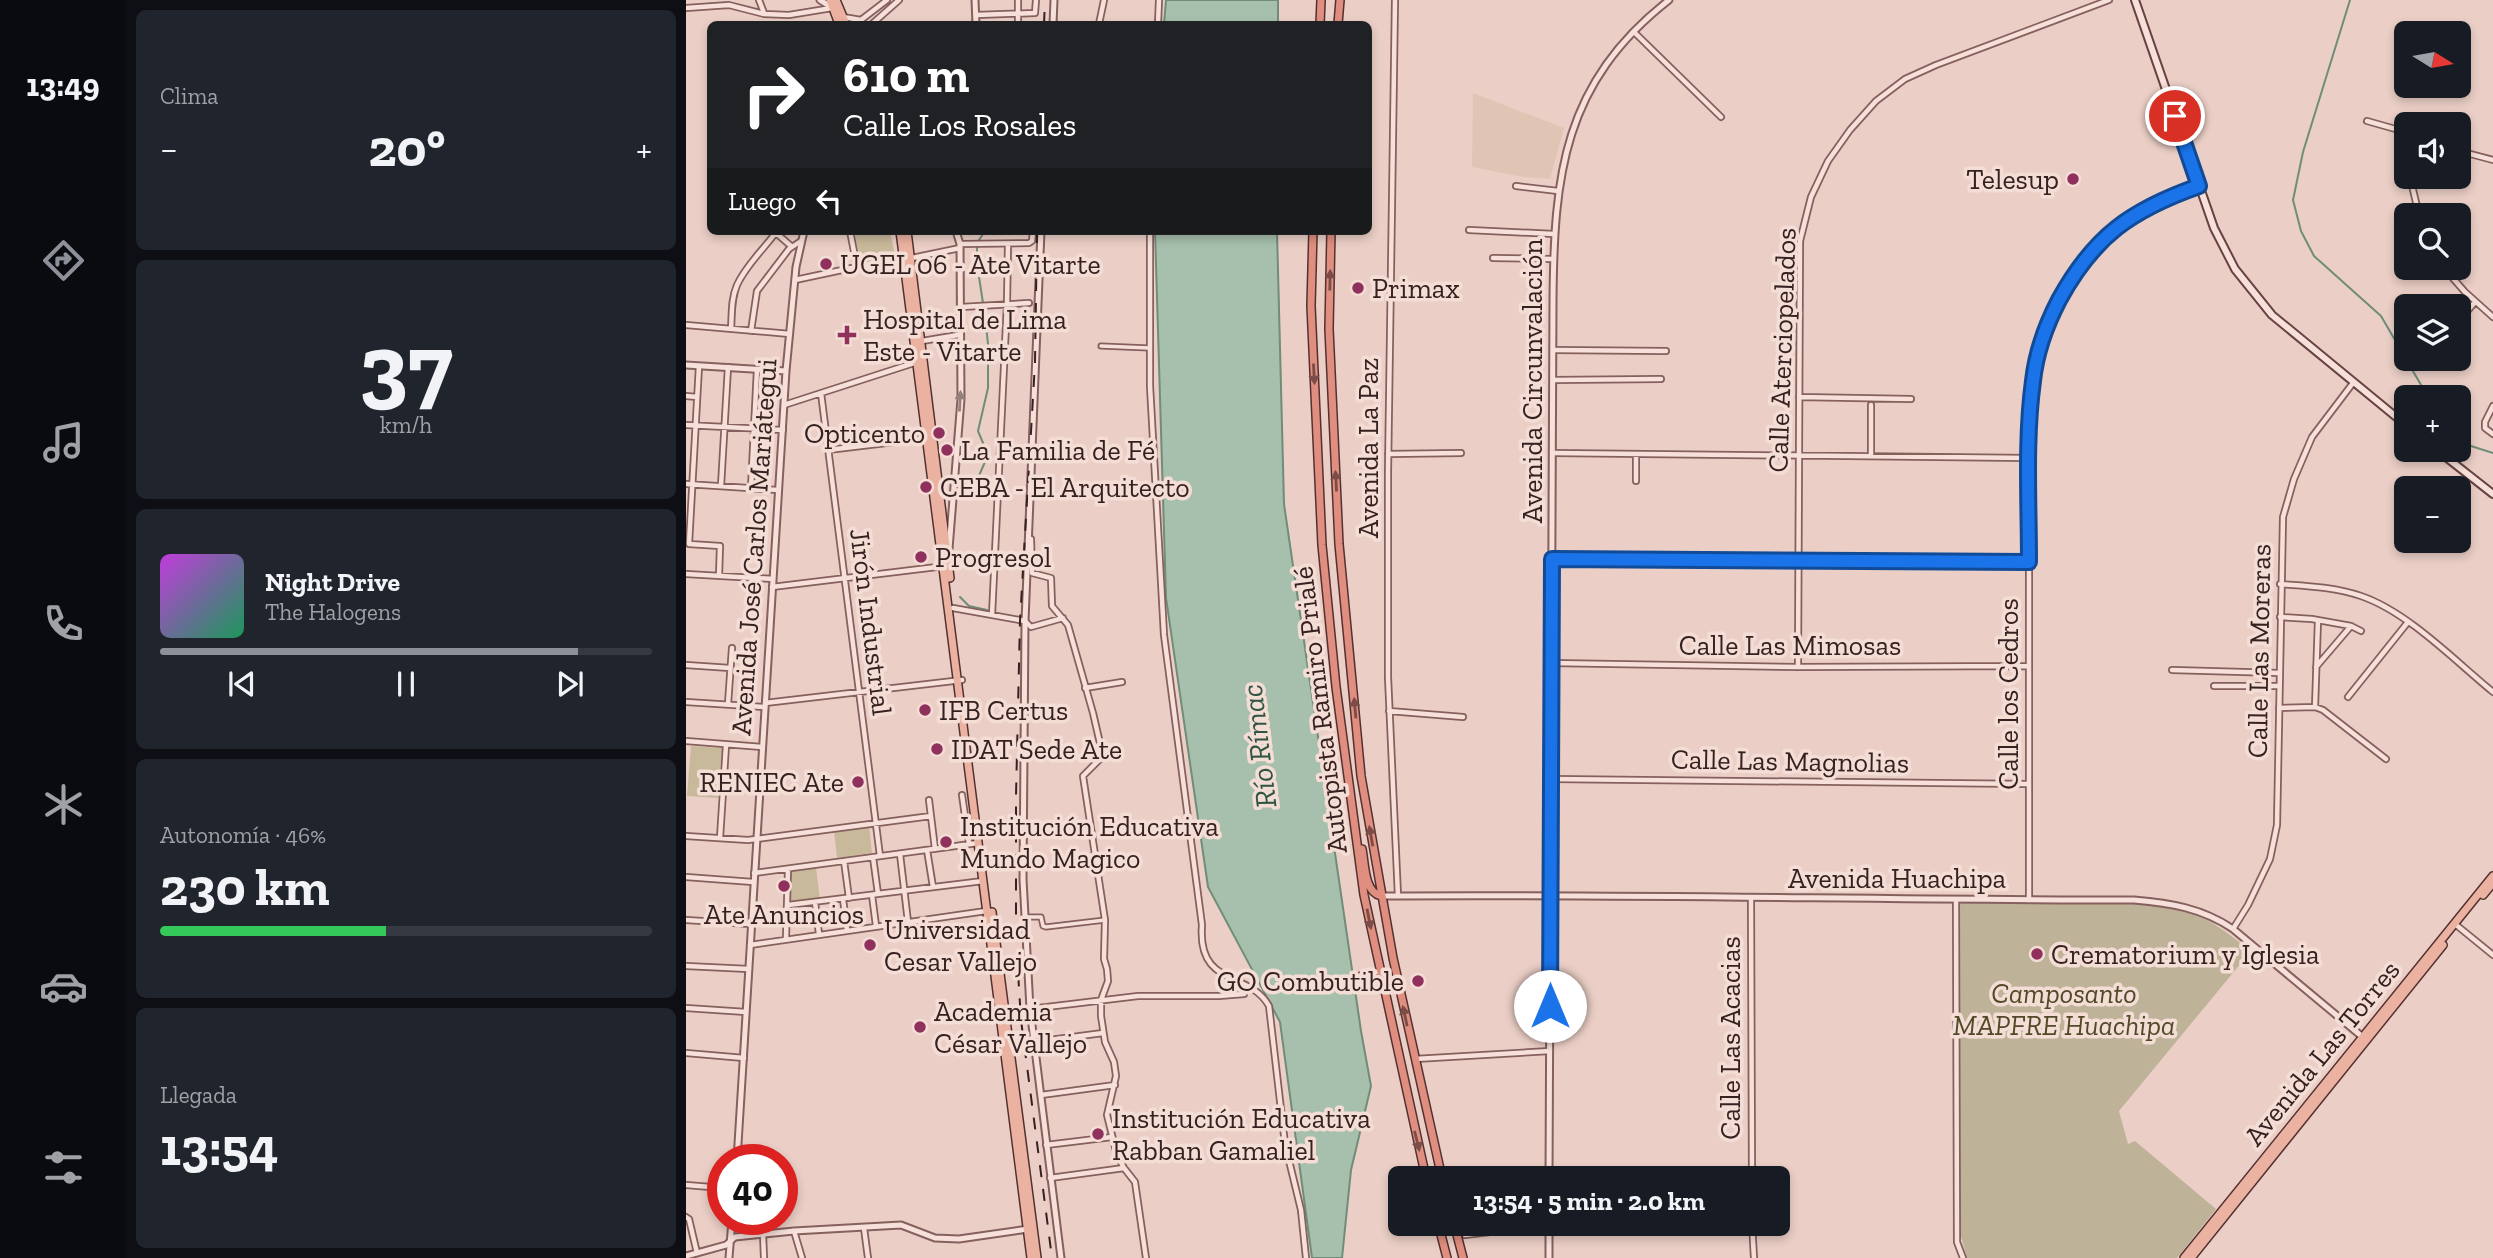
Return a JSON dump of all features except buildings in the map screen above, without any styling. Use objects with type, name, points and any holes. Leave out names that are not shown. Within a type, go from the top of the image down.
[{"type":"highway","points":[[1320,21],[1321,0]]},
{"type":"highway","points":[[1338,21],[1340,0]]},
{"type":"highway","name":"Autopista Ramiro Prialé","points":[[1313,235],[1311,306],[1322,545],[1336,687],[1354,827],[1380,971],[1423,1166]]},
{"type":"highway","name":"Autopista Ramiro Prialé","points":[[1331,235],[1329,329],[1339,544],[1361,776],[1381,896],[1439,1166]]},
{"type":"highway","points":[[1354,827],[1370,888],[1381,896]]},
{"type":"highway","points":[[1441,1236],[1447,1258]]},
{"type":"highway","points":[[1457,1236],[1462,1258]]},
{"type":"main road","points":[[2135,0],[2214,228],[2235,269],[2272,315],[2394,415]]},
{"type":"main road","points":[[833,3],[844,21]]},
{"type":"main road","points":[[833,3],[838,21]]},
{"type":"main road","points":[[901,235],[908,257],[922,341],[987,911],[1007,1049]]},
{"type":"main road","points":[[908,235],[918,362],[931,438]]},
{"type":"main road","points":[[2452,462],[2493,494]]},
{"type":"main road","points":[[946,565],[1022,1160],[1031,1258]]},
{"type":"main road","name":"Avenida Las Torres","points":[[2456,925],[2493,876]]},
{"type":"main road","name":"Avenida Las Torres","points":[[2184,1258],[2493,883]]},
{"type":"main road","name":"Avenida Las Torres","points":[[2191,1258],[2363,1038]]},
{"type":"main road","points":[[1030,1229],[1037,1258]]},
{"type":"street","points":[[759,0],[764,14]]},
{"type":"street","points":[[820,0],[833,3]]},
{"type":"street","points":[[863,21],[887,0]]},
{"type":"street","points":[[875,21],[898,0]]},
{"type":"street","points":[[975,0],[976,21]]},
{"type":"street","points":[[1018,0],[1018,21]]},
{"type":"street","points":[[976,15],[1035,13],[1036,0]]},
{"type":"street","points":[[1053,21],[1054,0]]},
{"type":"street","points":[[1099,21],[1104,0]]},
{"type":"street","points":[[1158,21],[1159,0]]},
{"type":"street","name":"Avenida La Paz","points":[[1395,0],[1388,454],[1389,711],[1398,896]]},
{"type":"street","name":"Avenida Circunvalación","points":[[1549,1166],[1553,259],[1558,191],[1567,146],[1592,86],[1617,49],[1669,0]]},
{"type":"street","name":"Calle Aterciopelados","points":[[1798,667],[1800,241],[1811,197],[1828,161],[1850,130],[1876,101],[1905,79],[2109,0]]},
{"type":"street","points":[[686,8],[729,5],[764,14],[802,13],[833,3]]},
{"type":"street","points":[[842,16],[859,21]]},
{"type":"street","points":[[1634,32],[1721,117]]},
{"type":"street","points":[[2367,121],[2394,129]]},
{"type":"street","points":[[2471,154],[2493,160]]},
{"type":"street","points":[[1516,186],[1558,191]]},
{"type":"street","name":"Calle los Cedros","points":[[2029,900],[2029,457],[2033,381],[2039,349],[2053,312],[2075,271],[2096,245],[2129,218],[2162,199],[2199,186]]},
{"type":"street","points":[[1469,230],[1554,233]]},
{"type":"street","points":[[731,329],[737,286],[744,272],[774,235]]},
{"type":"street","points":[[779,235],[792,246]]},
{"type":"street","name":"Avenida José Carlos Mariátegui","points":[[738,1144],[786,371],[794,280],[802,235]]},
{"type":"street","points":[[851,235],[857,267]]},
{"type":"street","points":[[772,587],[946,565],[961,399],[960,246],[957,235]]},
{"type":"street","points":[[794,280],[960,246],[1031,242],[1032,235]]},
{"type":"street","points":[[1041,235],[1031,528],[1025,621],[1024,917],[1030,1009],[1061,1258]]},
{"type":"street","points":[[1150,235],[1149,348],[1164,635],[1202,942],[1209,963],[1227,978],[1256,991],[1269,1006],[1284,1144],[1301,1210],[1306,1258]]},
{"type":"street","points":[[751,331],[757,291],[792,246],[800,241]]},
{"type":"street","points":[[992,615],[1008,244]]},
{"type":"street","points":[[1493,258],[1553,259]]},
{"type":"street","points":[[2455,280],[2493,317]]},
{"type":"street","points":[[2471,307],[2475,302]]},
{"type":"street","points":[[961,307],[1030,303]]},
{"type":"street","points":[[686,326],[790,334]]},
{"type":"street","points":[[922,341],[958,335]]},
{"type":"street","points":[[1101,346],[1149,348]]},
{"type":"street","points":[[1553,350],[1666,352]]},
{"type":"street","points":[[784,405],[918,362]]},
{"type":"street","points":[[686,365],[786,371]]},
{"type":"street","points":[[699,366],[687,544],[720,546],[719,576]]},
{"type":"street","points":[[721,486],[727,368]]},
{"type":"street","points":[[751,488],[757,369]]},
{"type":"street","points":[[1553,380],[1661,379]]},
{"type":"street","name":"Calle Las Moreras","points":[[2233,929],[2270,859],[2277,825],[2283,517],[2294,479],[2312,437],[2353,383]]},
{"type":"street","name":"Jirón Industrial","points":[[821,393],[880,856]]},
{"type":"street","points":[[686,396],[697,397]]},
{"type":"street","points":[[1799,397],[1911,399]]},
{"type":"street","points":[[1871,405],[1871,456]]},
{"type":"street","points":[[2493,406],[2485,422],[2485,428],[2493,434]]},
{"type":"street","points":[[686,425],[783,430]]},
{"type":"street","points":[[828,450],[931,438]]},
{"type":"street","points":[[1388,454],[1461,453]]},
{"type":"street","points":[[1553,453],[2029,457]]},
{"type":"street","points":[[1636,454],[1636,481]]},
{"type":"street","points":[[686,455],[694,455]]},
{"type":"street","points":[[689,484],[778,491]]},
{"type":"street","points":[[1031,528],[1032,573],[1050,577],[1052,606],[1068,625],[1093,713],[1101,758],[1083,776],[1105,920],[1104,959],[1108,981],[1101,1000],[1103,1033],[1114,1062],[1115,1085],[1107,1106],[1107,1115],[1124,1168],[1135,1182],[1146,1258]]},
{"type":"street","points":[[1552,559],[2029,562]]},
{"type":"street","points":[[686,574],[773,579]]},
{"type":"street","points":[[2280,584],[2325,587],[2362,596],[2398,614],[2493,692]]},
{"type":"street","points":[[953,608],[1025,621],[1031,627],[1064,618]]},
{"type":"street","points":[[2280,617],[2318,620],[2351,626],[2361,631]]},
{"type":"street","points":[[2315,707],[2318,620]]},
{"type":"street","points":[[2348,697],[2408,621]]},
{"type":"street","points":[[2316,667],[2351,626]]},
{"type":"street","points":[[727,705],[732,648]]},
{"type":"street","name":"Calle Las Mimosas","points":[[1551,663],[1798,667],[2029,666]]},
{"type":"street","points":[[686,665],[730,668]]},
{"type":"street","points":[[2172,670],[2279,673]]},
{"type":"street","points":[[686,702],[765,705],[960,680]]},
{"type":"street","points":[[1085,688],[1122,682]]},
{"type":"street","points":[[2214,686],[2279,686]]},
{"type":"street","points":[[2278,708],[2323,709],[2385,759]]},
{"type":"street","points":[[1389,711],[1463,717]]},
{"type":"street","points":[[686,741],[762,747]]},
{"type":"street","points":[[719,838],[726,744]]},
{"type":"street","name":"Calle Las Magnolias","points":[[1551,779],[2029,784]]},
{"type":"street","points":[[962,794],[969,844]]},
{"type":"street","points":[[929,800],[935,849]]},
{"type":"street","points":[[686,836],[756,839],[931,816]]},
{"type":"street","points":[[754,873],[979,843]]},
{"type":"street","points":[[927,850],[933,887]]},
{"type":"street","points":[[900,854],[908,922]]},
{"type":"street","points":[[873,857],[878,894]]},
{"type":"street","points":[[844,861],[849,898]]},
{"type":"street","points":[[786,938],[788,869]]},
{"type":"street","points":[[686,877],[753,882]]},
{"type":"street","points":[[788,905],[984,881]]},
{"type":"street","name":"Avenida Huachipa","points":[[1381,896],[1550,894],[1751,899],[2162,902],[2191,908],[2216,918],[2233,929],[2363,1038]]},
{"type":"street","points":[[872,895],[876,926]]},
{"type":"street","points":[[843,898],[847,930]]},
{"type":"street","name":"Calle Las Acacias","points":[[1751,899],[1752,1166]]},
{"type":"street","points":[[1956,900],[1957,1242],[1963,1258]]},
{"type":"street","points":[[815,902],[819,934]]},
{"type":"street","points":[[750,945],[987,911]]},
{"type":"street","points":[[1024,917],[1041,917],[1043,926],[1046,927],[1105,920]]},
{"type":"street","points":[[686,920],[750,924]]},
{"type":"street","points":[[2456,925],[2493,955]]},
{"type":"street","points":[[686,966],[749,970]]},
{"type":"street","points":[[1358,976],[1380,971]]},
{"type":"street","points":[[1030,1009],[1138,996],[1244,994]]},
{"type":"street","points":[[686,1008],[746,1012]]},
{"type":"street","points":[[1007,1049],[1103,1033]]},
{"type":"street","points":[[1415,1059],[1550,1051]]},
{"type":"street","points":[[686,1054],[744,1058]]},
{"type":"street","points":[[1041,1095],[1115,1085]]},
{"type":"street","points":[[1046,1145],[1112,1136]]},
{"type":"street","points":[[1050,1178],[1124,1168]]},
{"type":"street","points":[[686,1185],[707,1187]]},
{"type":"street","points":[[686,1217],[690,1219],[697,1253]]},
{"type":"street","points":[[798,1231],[901,1225],[935,1238],[947,1239],[1030,1229]]},
{"type":"street","points":[[864,1228],[868,1258]]},
{"type":"street","points":[[729,1258],[731,1235]]},
{"type":"street","points":[[686,1256],[726,1245],[736,1237],[754,1235]]},
{"type":"street","points":[[763,1235],[764,1258]]},
{"type":"street","points":[[795,1235],[802,1258]]},
{"type":"street","points":[[1549,1236],[1549,1258]]},
{"type":"street","points":[[1753,1236],[1754,1258]]},
{"type":"shaded area","points":[[1473,93],[1564,128],[1550,179],[1472,167]]},
{"type":"shaded area","points":[[855,235],[891,235],[895,255],[861,263]]},
{"type":"shaded area","points":[[691,746],[722,748],[718,798],[687,796]]},
{"type":"shaded area","points":[[869,826],[872,853],[837,858],[834,831]]},
{"type":"shaded area","points":[[816,868],[820,900],[789,904],[789,871]]},
{"type":"green space","name":"Camposanto MAPFRE Huachipa","points":[[1962,902],[2159,904],[2187,911],[2208,921],[2251,951],[2119,1111],[2128,1144],[2135,1141],[2216,1209],[2177,1258],[1967,1258],[1959,1229],[1957,907]]},
{"type":"water","points":[[1166,0],[1278,0],[1278,21],[1164,21]]},
{"type":"water","name":"Río Rímac","points":[[1155,235],[1277,235],[1284,504],[1371,1086],[1351,1170],[1342,1258],[1312,1258],[1280,1022],[1208,887],[1166,598]]},
{"type":"waterway","points":[[2350,0],[2303,152],[2293,200],[2301,231],[2314,256],[2381,316],[2421,385]]},
{"type":"waterway","points":[[979,240],[982,235]]},
{"type":"waterway","points":[[977,246],[983,303]]},
{"type":"waterway","points":[[974,487],[988,455],[978,431],[988,388],[988,344],[984,307]]},
{"type":"waterway","points":[[2471,446],[2493,453]]},
{"type":"waterway","points":[[960,597],[969,606],[987,610]]},
{"type":"railway","points":[[1044,21],[1045,0]]},
{"type":"railway","points":[[1037,235],[1035,363],[1020,621],[1016,940],[1021,1020],[1052,1258]]},
{"type":"place","name":"Telesup","points":[[2073,179]]},
{"type":"place","name":"UGEL 06 - Ate Vitarte","points":[[826,264]]},
{"type":"place","name":"Primax","points":[[1358,288]]},
{"type":"place","name":"Hospital de Lima Este - Vitarte","points":[[847,335]]},
{"type":"place","name":"Opticento","points":[[939,433]]},
{"type":"place","name":"La Familia de Fé","points":[[947,450]]},
{"type":"place","name":"CEBA - El Arquitecto","points":[[926,487]]},
{"type":"place","name":"Progresol","points":[[921,557]]},
{"type":"place","name":"IFB Certus","points":[[925,710]]},
{"type":"place","name":"IDAT Sede Ate","points":[[937,749]]},
{"type":"place","name":"RENIEC Ate","points":[[858,782]]},
{"type":"place","name":"Institución Educativa Mundo Magico","points":[[946,842]]},
{"type":"place","name":"Ate Anuncios","points":[[784,886]]},
{"type":"place","name":"Universidad Cesar Vallejo","points":[[870,945]]},
{"type":"place","name":"Crematorium y Iglesia","points":[[2037,954]]},
{"type":"place","name":"GO Combutible","points":[[1418,981]]},
{"type":"place","name":"Academia César Vallejo","points":[[920,1027]]},
{"type":"place","name":"Institución Educativa Rabban Gamaliel","points":[[1098,1134]]},
{"type":"route","points":[[1550,1006],[1552,559],[2029,562],[2029,457],[2033,381],[2039,349],[2053,312],[2075,271],[2096,245],[2129,218],[2162,199],[2199,186],[2175,116]]}]
